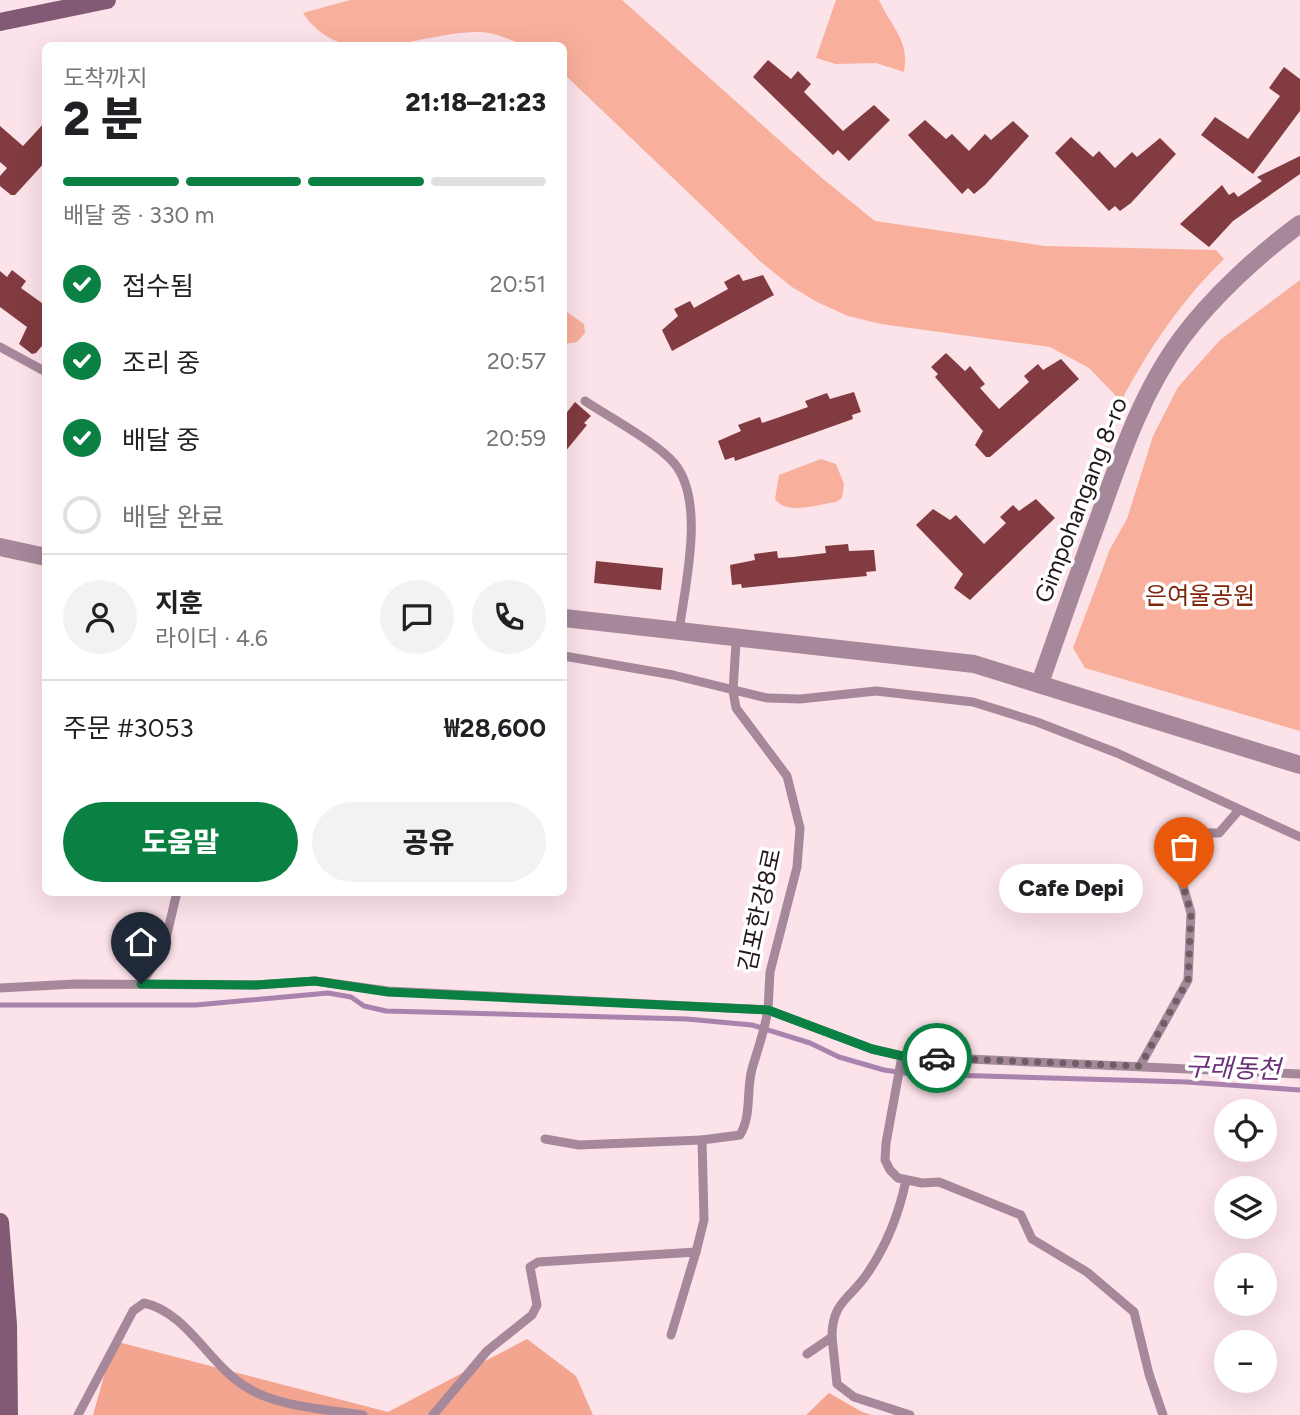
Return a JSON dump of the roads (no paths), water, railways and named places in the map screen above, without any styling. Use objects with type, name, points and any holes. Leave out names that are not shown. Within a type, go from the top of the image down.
[{"type":"main road","points":[[0,22],[107,0]]},
{"type":"main road","points":[[0,1222],[8,1325],[9,1415]]},
{"type":"street","name":"Gimpohangang 8-ro","points":[[1040,683],[1137,413],[1161,370],[1182,337],[1241,275],[1270,246],[1300,224]]},
{"type":"street","points":[[0,547],[42,556]]},
{"type":"street","points":[[567,618],[974,664],[1300,765]]},
{"type":"street","points":[[679,631],[736,642],[975,671],[1040,683]]},
{"type":"lane","points":[[0,347],[42,370]]},
{"type":"lane","points":[[585,401],[659,451],[673,462],[679,472],[690,505],[692,533],[679,631]]},
{"type":"lane","name":"김포한강8로","points":[[736,642],[733,691],[736,708],[787,776],[800,828],[797,867],[769,972],[768,1010],[901,1060],[1140,1066],[1300,1074]]},
{"type":"lane","points":[[567,657],[673,675],[733,691],[787,699],[856,692],[901,692],[973,702],[1037,722],[1105,748],[1300,837]]},
{"type":"lane","points":[[1140,1066],[1188,980],[1191,913],[1177,865],[1199,834],[1219,834],[1239,810]]},
{"type":"lane","points":[[141,984],[163,951],[176,896]]},
{"type":"lane","points":[[0,988],[141,984],[256,985],[315,981],[388,992],[768,1010],[763,1042],[752,1070],[745,1127],[740,1135],[702,1140],[579,1144],[545,1139]]},
{"type":"lane","points":[[901,1060],[885,1160],[890,1170],[906,1180],[922,1184],[939,1182],[1021,1215],[1032,1239],[1087,1272],[1134,1312],[1149,1374],[1163,1415]]},
{"type":"lane","points":[[671,1335],[704,1220],[702,1140]]},
{"type":"lane","points":[[906,1180],[894,1225],[866,1275],[840,1303],[832,1318],[832,1337],[837,1384],[855,1396],[910,1415]]},
{"type":"lane","points":[[433,1415],[487,1351],[531,1315],[537,1305],[530,1267],[538,1262],[696,1252]]},
{"type":"lane","points":[[78,1415],[133,1311],[144,1303],[156,1306],[172,1317],[242,1384],[264,1395],[310,1407],[363,1415]]},
{"type":"lane","points":[[807,1354],[832,1337]]},
{"type":"waterway","name":"구래동천","points":[[0,1005],[196,1005],[328,993],[351,997],[364,1006],[386,1011],[687,1019],[752,1025],[810,1043],[839,1057],[884,1070],[912,1074],[1187,1082],[1300,1090]]},
{"type":"place","name":"Cafe Depi","points":[[1184,889]]},
{"type":"park label","name":"은여울공원","points":[[1200,596]]}]
